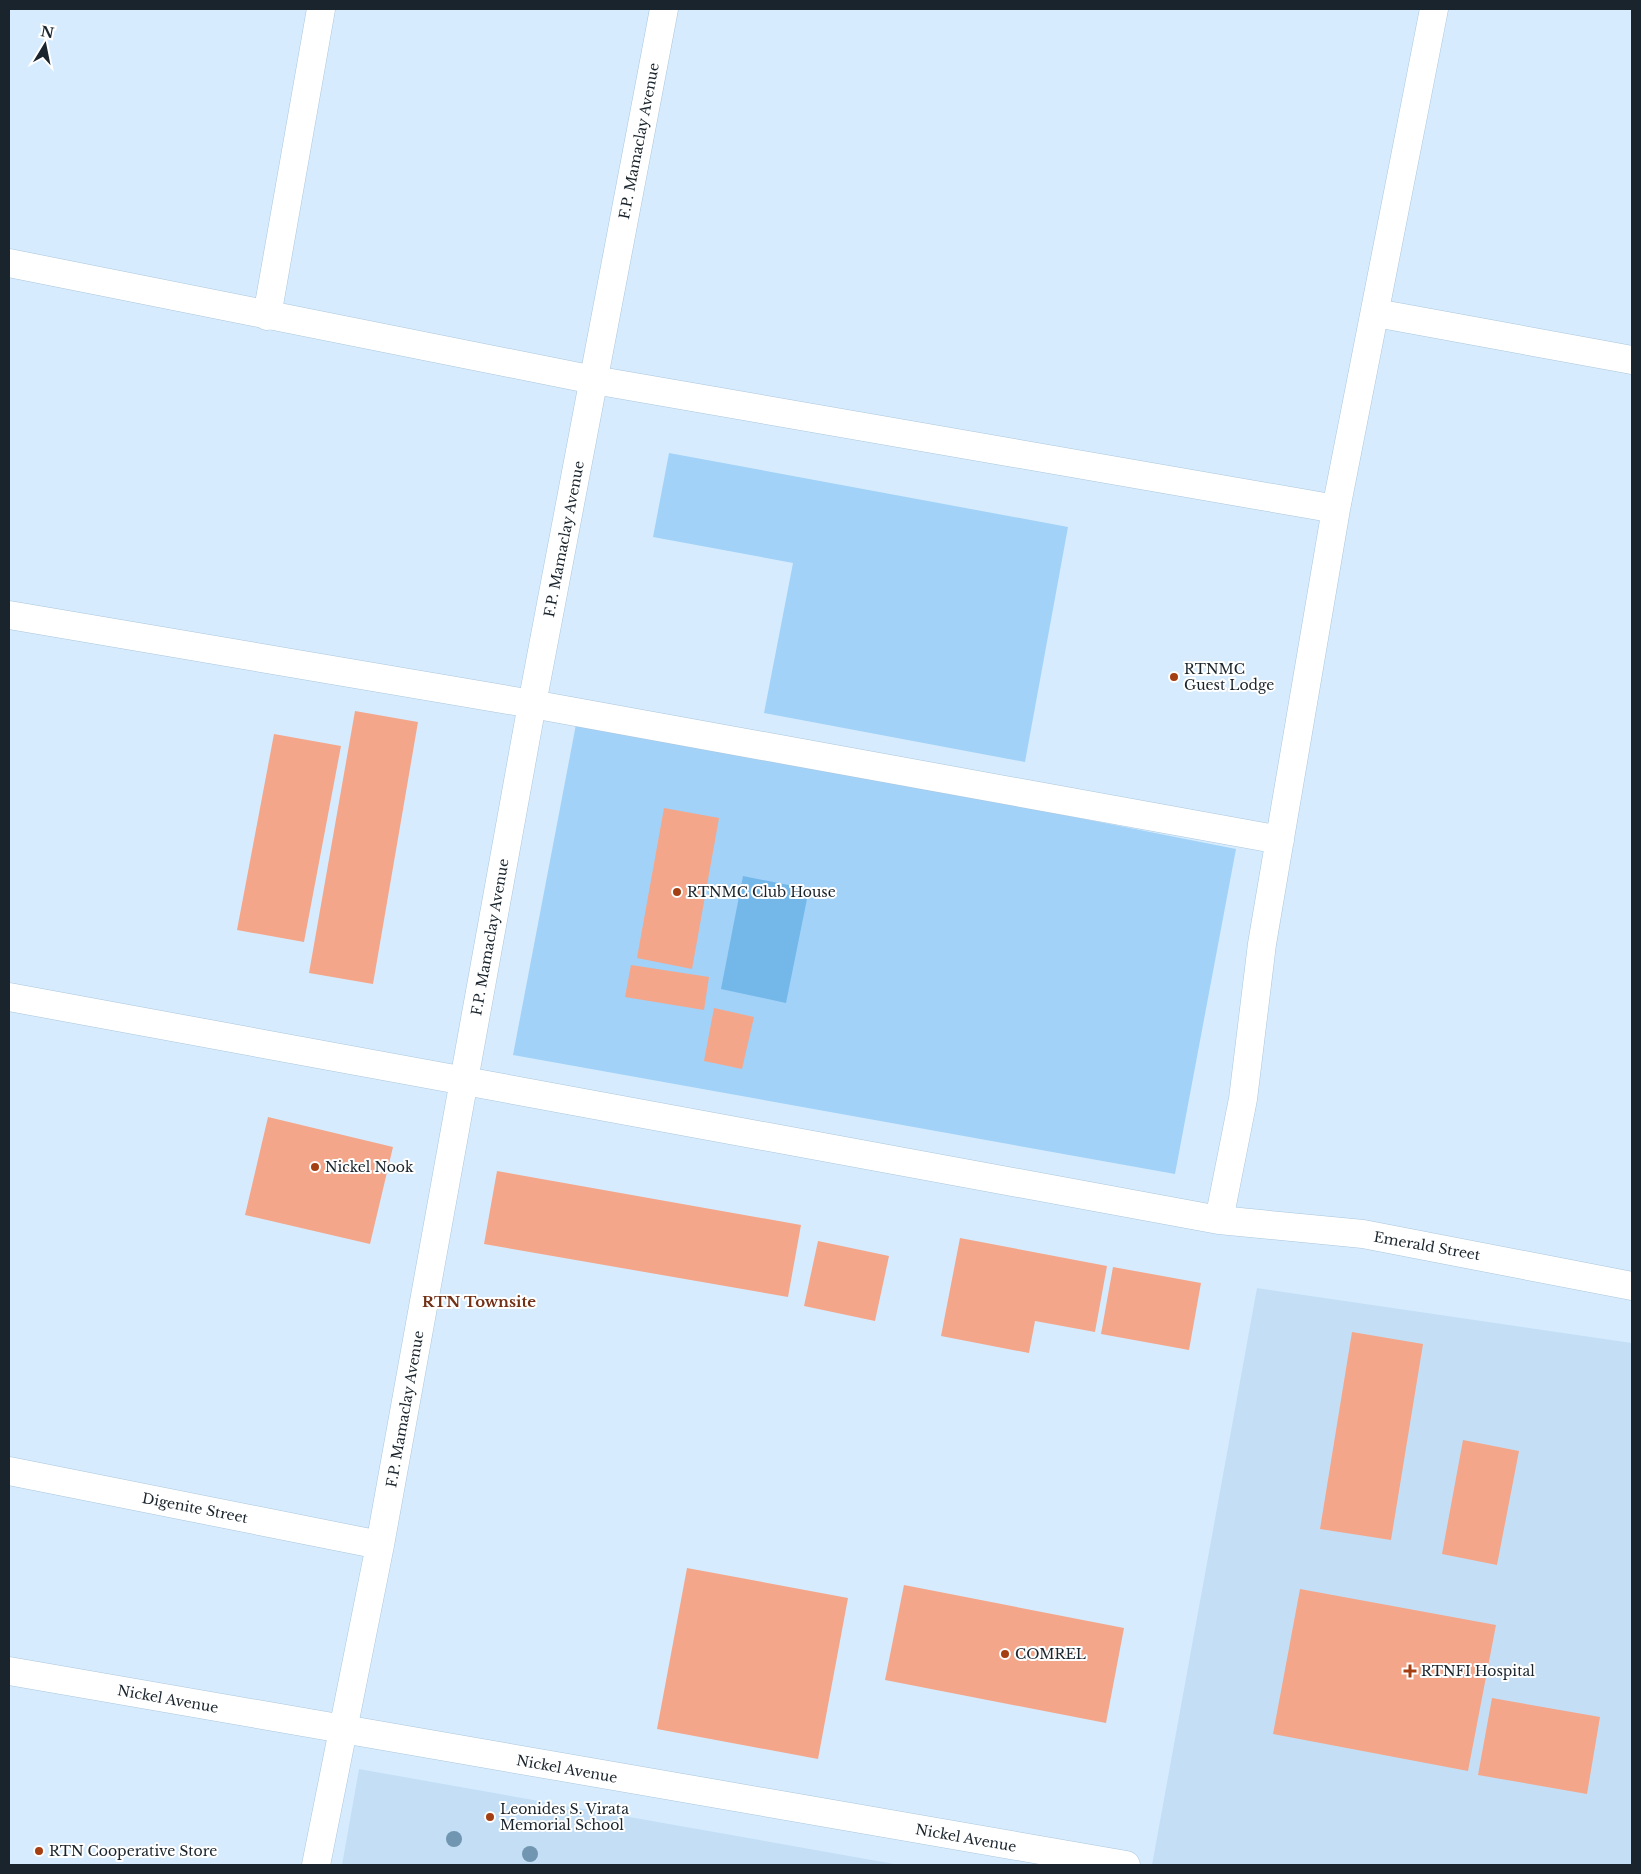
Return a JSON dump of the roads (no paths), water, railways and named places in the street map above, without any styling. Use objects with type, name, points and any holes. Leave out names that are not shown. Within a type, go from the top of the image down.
[{"type":"street","points":[[267,316],[321,9]]},
{"type":"street","name":"F.P. Mamaclay Avenue","points":[[316,1865],[345,1730],[380,1545],[532,704],[664,9]]},
{"type":"street","points":[[1219,1220],[1243,1098],[1262,944],[1336,509],[1376,313],[1434,9]]},
{"type":"street","points":[[9,263],[594,380],[1336,509]]},
{"type":"street","points":[[1376,313],[1632,360]]},
{"type":"street","points":[[9,615],[532,704],[1280,840]]},
{"type":"street","name":"Emerald Street","points":[[9,997],[1219,1220],[1363,1234],[1632,1286]]},
{"type":"street","name":"Digenite Street","points":[[9,1471],[380,1545]]},
{"type":"street","name":"Nickel Avenue","points":[[9,1671],[1126,1865]]},
{"type":"place","name":"RTNMC Guest Lodge","points":[[1174,677]]},
{"type":"place","name":"RTNMC Club House","points":[[677,892]]},
{"type":"place","name":"Nickel Nook","points":[[315,1167]]},
{"type":"place","name":"COMREL","points":[[1005,1654]]},
{"type":"place","name":"RTNFI Hospital","points":[[1410,1671]]},
{"type":"place","name":"Leonides S. Virata Memorial School","points":[[490,1817]]},
{"type":"place","name":"RTN Cooperative Store","points":[[39,1851]]},
{"type":"district","name":"RTN Townsite","points":[[479,1302]]}]
